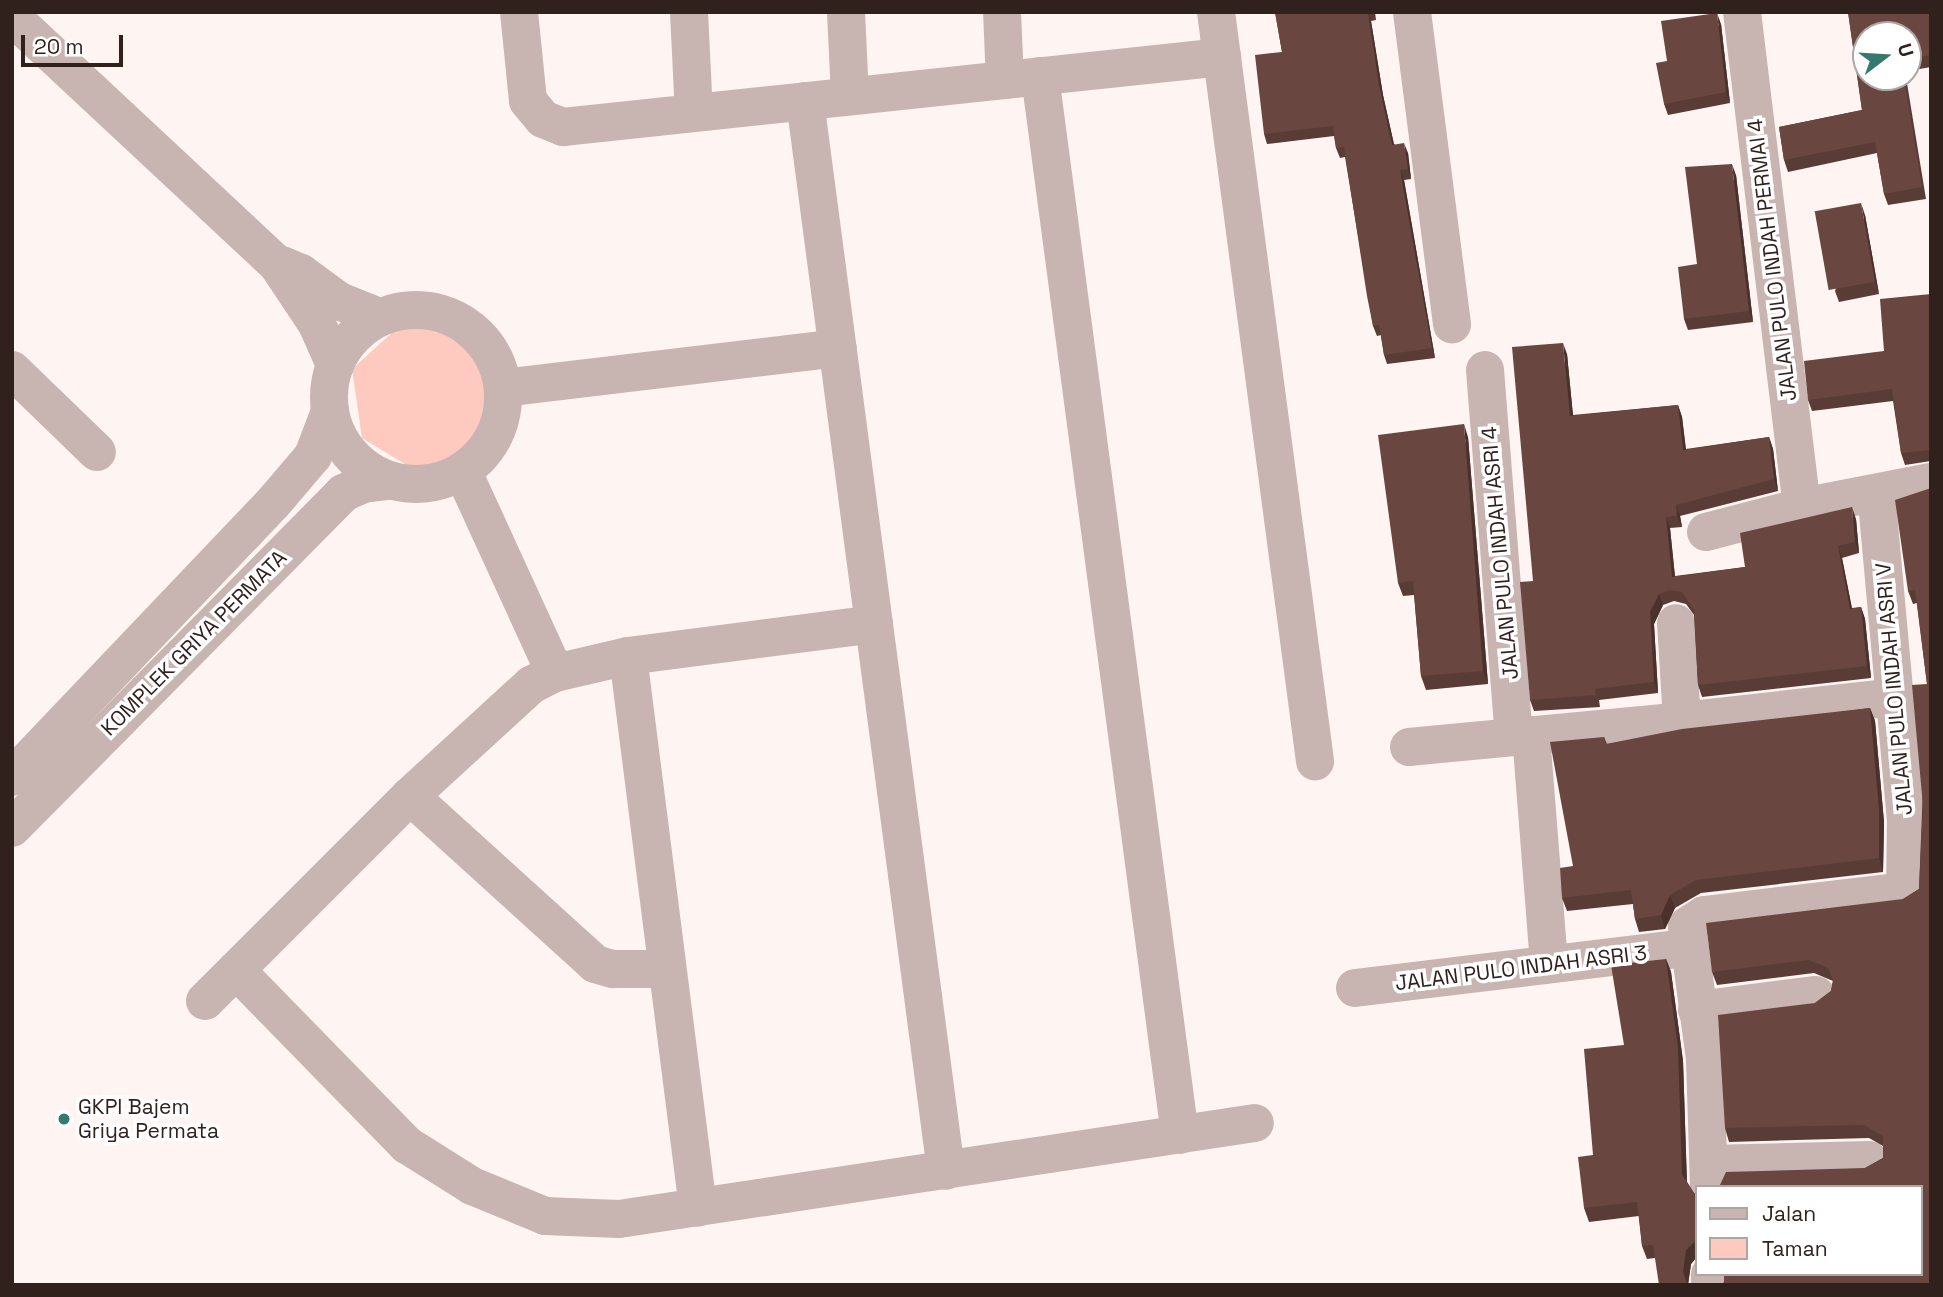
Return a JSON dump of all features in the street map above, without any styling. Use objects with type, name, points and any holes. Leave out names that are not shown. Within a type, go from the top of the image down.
[{"type":"street","points":[[519,12],[523,77],[528,101],[542,119],[563,127],[1222,57]]},
{"type":"street","points":[[689,12],[694,113]]},
{"type":"street","points":[[846,12],[850,96]]},
{"type":"street","points":[[1002,12],[1023,78],[1180,1135]]},
{"type":"street","points":[[1216,12],[1315,761]]},
{"type":"street","points":[[1412,12],[1452,324]]},
{"type":"street","name":"JALAN PULO INDAH PERMAI 4","points":[[1742,12],[1802,507]]},
{"type":"street","points":[[12,17],[277,264],[317,324],[335,365]]},
{"type":"street","points":[[805,101],[946,1171]]},
{"type":"street","points":[[277,264],[301,273],[340,301],[379,317]]},
{"type":"street","points":[[419,309],[459,321],[489,349],[503,388],[503,408],[490,445],[463,472],[439,482],[414,485],[388,481],[350,454],[330,411],[329,388],[335,365],[352,337],[379,317],[419,309]]},
{"type":"street","points":[[503,388],[838,348]]},
{"type":"street","points":[[12,370],[97,452]]},
{"type":"street","name":"JALAN PULO INDAH ASRI 4","points":[[1485,370],[1522,735],[1549,964]]},
{"type":"street","name":"KOMPLEK GRIYA PERMATA","points":[[12,777],[273,503],[313,456],[330,411]]},
{"type":"street","points":[[463,472],[555,673]]},
{"type":"street","name":"KOMPLEK GRIYA PERMATA","points":[[12,828],[343,493],[363,484],[388,481]]},
{"type":"street","points":[[1706,533],[1802,507],[1931,482]]},
{"type":"street","name":"JALAN PULO INDAH ASRI V","points":[[1687,948],[1687,926],[1694,918],[1899,895],[1906,884],[1895,697],[1875,494]]},
{"type":"street","points":[[273,503],[303,533]]},
{"type":"street","points":[[1676,623],[1682,721]]},
{"type":"street","points":[[205,1000],[410,796],[531,685],[555,673],[628,656],[874,624]]},
{"type":"street","points":[[628,656],[698,1208]]},
{"type":"street","points":[[1409,747],[1895,697]]},
{"type":"street","points":[[410,796],[595,964],[613,969],[667,969]]},
{"type":"street","points":[[1687,948],[1705,1059],[1709,1175],[1869,1160]]},
{"type":"street","name":"JALAN PULO INDAH ASRI 3","points":[[1355,989],[1687,948]]},
{"type":"street","points":[[236,970],[407,1144],[472,1186],[545,1216],[619,1219],[1255,1123]]},
{"type":"street","points":[[1697,1010],[1816,995]]},
{"type":"green space","points":[[404,322],[475,329],[506,383],[484,450],[418,472],[362,438],[352,369]]},
{"type":"building","points":[[1275,12],[1368,12],[1379,85],[1392,145],[1404,143],[1408,169],[1400,170],[1432,348],[1384,355],[1379,325],[1373,326],[1367,296],[1344,147],[1336,148],[1333,126],[1264,134],[1255,55],[1282,52]]},
{"type":"building","points":[[1848,12],[1931,12],[1931,55],[1922,57],[1922,21],[1852,21],[1852,40]]},
{"type":"building","points":[[1717,13],[1726,92],[1664,104],[1656,63],[1667,61],[1661,21]]},
{"type":"building","points":[[1859,91],[1906,91],[1922,187],[1884,194],[1875,142],[1784,160],[1779,127],[1862,110]]},
{"type":"building","points":[[1732,164],[1749,311],[1684,319],[1678,267],[1697,264],[1685,167]]},
{"type":"building","points":[[1861,203],[1875,282],[1829,290],[1815,211]]},
{"type":"building","points":[[1931,294],[1931,450],[1901,453],[1892,389],[1808,400],[1804,361],[1884,351],[1880,299]]},
{"type":"building","points":[[1563,343],[1570,416],[1678,405],[1683,450],[1769,437],[1774,479],[1676,505],[1677,516],[1666,517],[1672,577],[1745,567],[1740,533],[1852,507],[1855,542],[1838,546],[1850,609],[1861,607],[1867,666],[1698,685],[1694,610],[1682,592],[1670,590],[1659,594],[1650,612],[1654,682],[1595,689],[1596,695],[1530,700],[1520,582],[1533,581],[1512,347]]},
{"type":"building","points":[[1464,424],[1483,671],[1421,676],[1413,581],[1398,583],[1378,435]]},
{"type":"building","points":[[1931,488],[1931,1285],[1721,1285],[1724,1276],[1922,1276],[1922,1185],[1720,1185],[1726,1172],[1865,1168],[1883,1158],[1883,1136],[1864,1125],[1725,1128],[1718,1015],[1815,1003],[1831,991],[1833,980],[1828,968],[1809,960],[1712,972],[1706,923],[1903,899],[1919,889],[1923,806],[1912,685],[1927,684],[1915,590],[1908,591],[1895,500]]},
{"type":"building","points":[[1870,708],[1879,809],[1879,858],[1696,880],[1670,895],[1661,915],[1635,919],[1631,890],[1562,898],[1560,868],[1573,866],[1550,742],[1604,737],[1606,744],[1682,729]]},
{"type":"building","points":[[1666,959],[1678,1047],[1682,1174],[1694,1193],[1694,1242],[1686,1250],[1683,1272],[1689,1285],[1659,1285],[1653,1245],[1642,1246],[1637,1202],[1584,1208],[1578,1157],[1593,1155],[1584,1049],[1624,1045],[1611,965]]},
{"type":"place","name":"GKPI Bajem Griya Permata","points":[[64,1119]]}]
